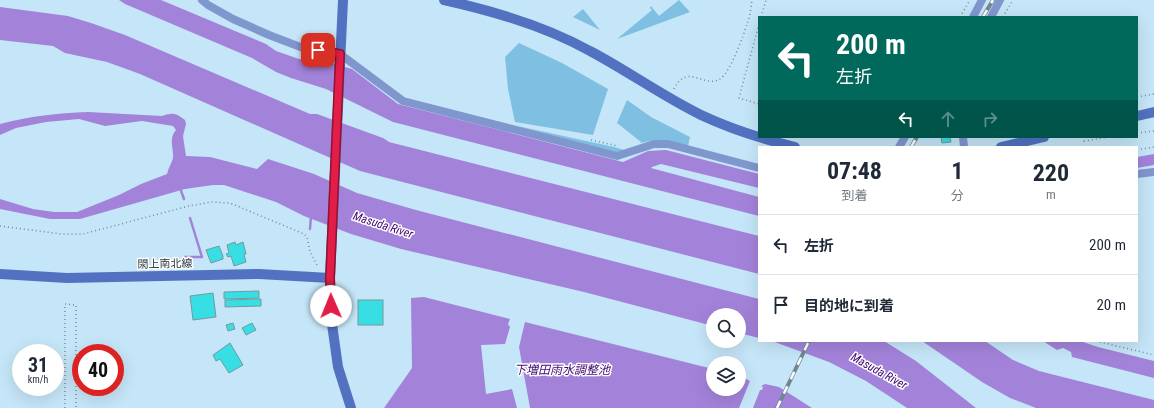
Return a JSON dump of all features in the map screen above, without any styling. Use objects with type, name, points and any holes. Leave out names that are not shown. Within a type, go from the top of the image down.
[{"type":"street","points":[[202,0],[233,19],[269,35],[303,48],[340,56],[403,101],[617,156],[654,144],[668,144],[758,168]]},
{"type":"street","points":[[343,0],[330,278],[333,332],[338,367],[351,408]]},
{"type":"street","points":[[444,0],[506,16],[550,32],[589,50],[700,114],[736,130],[758,136]]},
{"type":"street","points":[[974,16],[982,0]]},
{"type":"street","points":[[992,16],[1000,0]]},
{"type":"street","points":[[1138,116],[1154,112]]},
{"type":"street","points":[[764,138],[792,146]]},
{"type":"street","points":[[1005,146],[1040,138]]},
{"type":"street","points":[[1138,174],[1154,172]]},
{"type":"street","name":"閖上南北線","points":[[0,274],[67,278],[259,274],[330,278]]},
{"type":"path","points":[[670,98],[676,85],[682,80],[692,76],[709,82],[715,81],[720,79],[727,72],[748,23],[752,0]]},
{"type":"path","points":[[761,16],[766,0]]},
{"type":"path","points":[[961,16],[970,0]]},
{"type":"path","points":[[1004,16],[1013,0]]},
{"type":"path","points":[[758,28],[740,98],[758,104]]},
{"type":"path","points":[[1138,97],[1154,94]]},
{"type":"path","points":[[1138,133],[1154,131]]},
{"type":"path","points":[[1083,138],[1084,141],[1103,138]]},
{"type":"path","points":[[1138,150],[1154,147]]},
{"type":"path","points":[[0,226],[62,234],[83,234],[189,206],[212,202],[230,203],[304,234],[308,238],[310,252],[317,265]]},
{"type":"path","points":[[65,408],[65,304],[76,305],[76,408]]},
{"type":"path","points":[[1100,342],[1154,355]]},
{"type":"shaded area","points":[[679,0],[690,12],[617,39],[652,10],[650,8],[651,6],[659,16]]},
{"type":"shaded area","points":[[583,9],[600,30],[573,17]]},
{"type":"shaded area","points":[[519,43],[562,63],[608,89],[593,135],[515,122],[508,89],[505,57]]},
{"type":"shaded area","points":[[627,100],[651,117],[690,137],[688,146],[664,141],[640,143],[641,142],[617,123]]},
{"type":"shaded area","points":[[513,125],[614,147],[624,150],[618,153]]},
{"type":"water","points":[[119,0],[161,0],[266,44],[276,51],[299,59],[328,62],[352,69],[398,104],[623,162],[648,151],[666,150],[758,174],[758,188],[661,164],[651,168],[758,197],[758,216],[393,122],[326,89],[276,72],[252,58],[125,4]]},
{"type":"water","points":[[0,7],[68,16],[91,23],[125,35],[310,114],[317,114],[383,138],[389,142],[758,236],[758,274],[360,171],[140,74],[107,62],[65,53],[53,46],[0,40]]},
{"type":"water","name":"Masuda River","points":[[88,112],[162,116],[174,114],[185,120],[186,124],[183,136],[186,156],[210,157],[257,169],[268,159],[314,174],[357,193],[416,210],[758,299],[758,338],[746,335],[746,308],[706,308],[706,324],[584,292],[401,249],[351,234],[304,216],[276,202],[224,185],[185,189],[80,219],[50,219],[0,209],[0,199],[33,209],[54,212],[77,212],[167,174],[173,158],[172,137],[176,130],[173,126],[142,121],[105,126],[79,119],[46,122],[16,128],[0,135],[0,124],[44,115]]},
{"type":"water","points":[[1154,154],[1154,165],[1138,168],[1138,157]]},
{"type":"water","name":"下増田雨水調整池","points":[[424,297],[510,319],[508,324],[510,327],[505,344],[481,345],[486,394],[512,389],[517,408],[384,408],[412,368],[411,298]]},
{"type":"water","name":"下増田雨水調整池","points":[[525,322],[706,367],[706,396],[744,396],[739,408],[530,408],[519,347]]},
{"type":"water","name":"Masuda River","points":[[775,342],[886,342],[916,361],[976,408],[907,408],[866,381],[829,362]]},
{"type":"water","points":[[923,342],[986,342],[1013,360],[1039,371],[1154,400],[1154,408],[1036,408],[1010,398],[982,382]]},
{"type":"water","points":[[1045,342],[1083,342],[1154,361],[1154,378],[1072,357],[1071,352],[1063,348],[1057,350]]},
{"type":"water","name":"下増田雨水調整池","points":[[746,379],[750,381],[746,391]]},
{"type":"water","points":[[765,384],[779,387],[812,408],[753,408],[760,390],[762,390],[763,387],[761,386]]},
{"type":"building","points":[[941,138],[950,138],[951,142],[942,143]]},
{"type":"building","points":[[235,242],[236,245],[243,242],[246,262],[234,266],[231,256],[228,257],[226,254],[229,253],[227,245]]},
{"type":"building","points":[[219,246],[223,259],[211,263],[206,250]]},
{"type":"building","points":[[259,291],[259,298],[224,299],[224,292]]},
{"type":"building","points":[[213,293],[216,317],[193,320],[190,296]]},
{"type":"building","points":[[261,299],[261,306],[225,307],[225,300]]},
{"type":"building","points":[[358,300],[383,300],[383,325],[358,325]]},
{"type":"building","points":[[233,323],[235,329],[228,331],[226,325]]},
{"type":"building","points":[[252,323],[256,330],[246,335],[242,328]]},
{"type":"building","points":[[230,343],[243,365],[229,373],[220,359],[216,361],[213,355]]},
{"type":"waterway","points":[[180,188],[184,199]]},
{"type":"waterway","points":[[310,229],[311,216]]},
{"type":"waterway","points":[[185,257],[202,257],[190,218]]},
{"type":"railway","points":[[984,16],[993,0]]},
{"type":"railway","points":[[912,146],[916,138]]},
{"type":"railway","points":[[777,408],[809,342]]},
{"type":"route","points":[[318,50],[340,54],[330,278],[331,306]]}]
